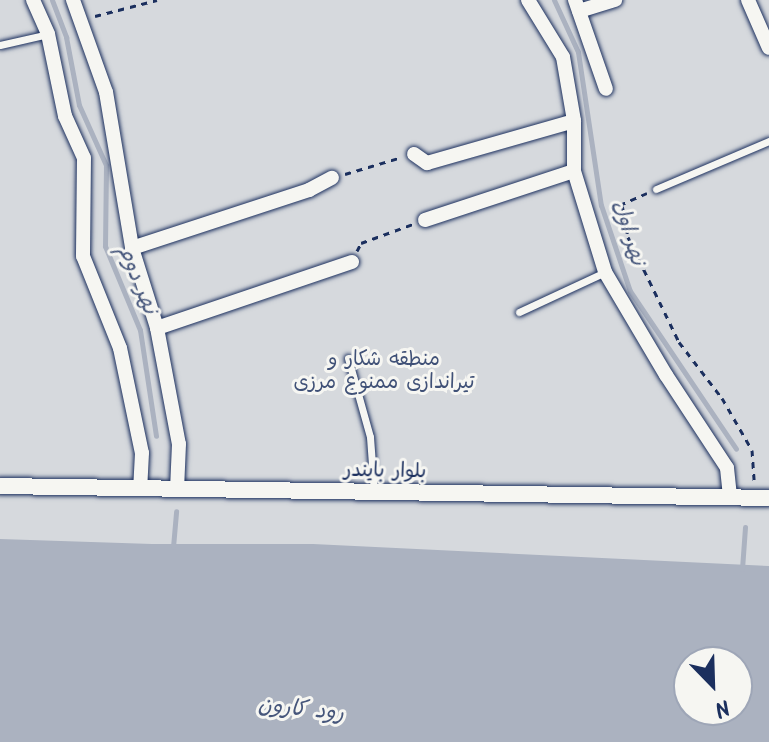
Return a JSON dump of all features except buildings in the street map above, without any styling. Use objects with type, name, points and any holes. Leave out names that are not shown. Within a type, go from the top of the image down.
[{"type":"street","points":[[33,0],[48,34],[65,116],[84,158],[83,256],[120,348],[142,453],[140,487]]},
{"type":"street","points":[[73,0],[106,92],[132,248],[157,328],[179,444],[177,489]]},
{"type":"street","points":[[528,0],[563,57],[574,121],[574,171],[605,272],[727,468],[730,497]]},
{"type":"street","points":[[606,89],[577,6],[615,0]]},
{"type":"street","points":[[754,3],[769,48]]},
{"type":"street","points":[[414,154],[427,163],[574,121]]},
{"type":"street","points":[[425,220],[574,171]]},
{"type":"street","points":[[132,248],[309,190],[332,178]]},
{"type":"street","points":[[157,328],[352,262]]},
{"type":"street","name":"بلوار بایندر","points":[[0,486],[762,498]]},
{"type":"lane","points":[[0,45],[48,34]]},
{"type":"lane","points":[[656,189],[769,141]]},
{"type":"lane","points":[[519,312],[605,272]]},
{"type":"lane","points":[[348,358],[370,437],[374,492]]},
{"type":"path","points":[[81,19],[157,0]]},
{"type":"path","points":[[332,178],[414,154]]},
{"type":"path","points":[[656,189],[622,204],[628,237],[679,342],[722,398],[752,450],[762,498]]},
{"type":"path","points":[[352,262],[361,243],[425,220]]},
{"type":"green space","name":"منطقه شکار و تیراندازی ممنوع مرزی","points":[[0,0],[769,0],[769,742],[0,742]]},
{"type":"water","name":"رود کارون","points":[[0,539],[152,544],[313,544],[769,566],[769,742],[0,742]]},
{"type":"waterway","name":"نهر دوم","points":[[52,0],[66,37],[79,105],[106,165],[105,246],[140,330],[156,436]]},
{"type":"waterway","name":"نهر اول","points":[[554,0],[578,52],[601,205],[630,291],[736,449]]},
{"type":"waterway","points":[[173,547],[176,511]]},
{"type":"waterway","points":[[742,569],[745,527]]}]
